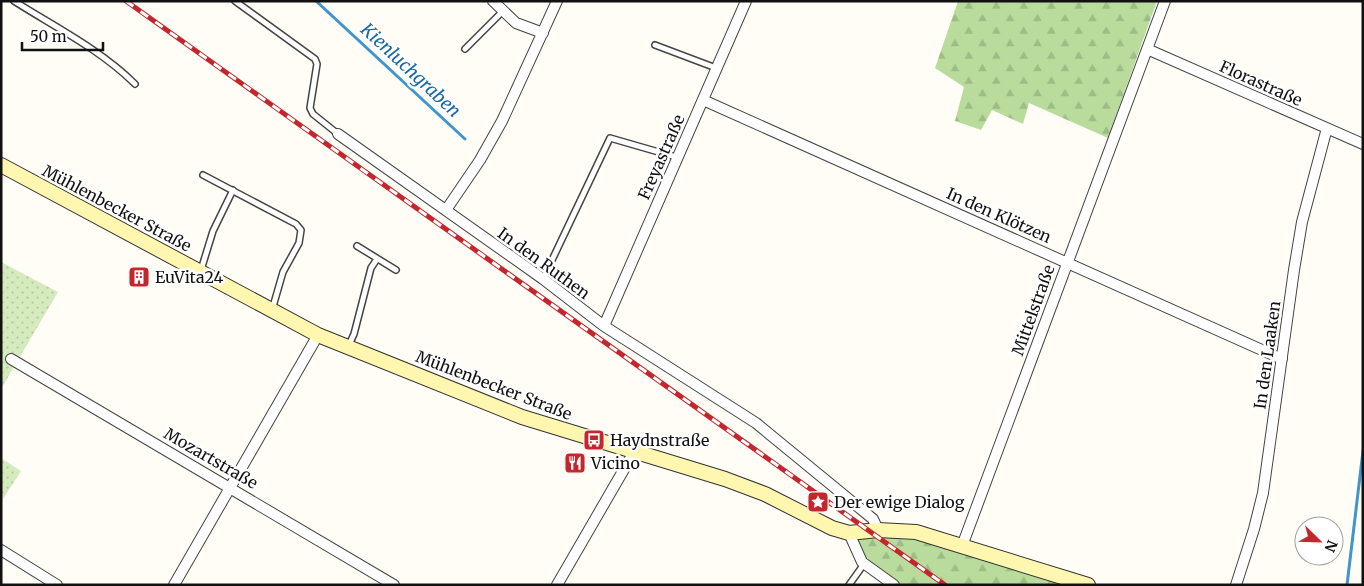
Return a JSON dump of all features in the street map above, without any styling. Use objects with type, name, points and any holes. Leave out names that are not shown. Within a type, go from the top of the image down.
[{"type":"main road","name":"Mühlenbecker Straße","points":[[1,165],[199,273],[318,335],[522,417],[724,479],[765,494],[832,528],[849,533],[878,530],[916,532],[1088,585]]},
{"type":"street","points":[[493,1],[502,12],[516,23],[543,33]]},
{"type":"street","points":[[446,210],[480,160],[502,121],[557,1]]},
{"type":"street","name":"Freyastraße","points":[[604,326],[746,1]]},
{"type":"street","name":"Mittelstraße","points":[[962,546],[1165,1]]},
{"type":"street","name":"Florastraße","points":[[1147,49],[1363,144]]},
{"type":"street","name":"In den Klötzen","points":[[703,100],[1067,261],[1282,359]]},
{"type":"street","name":"In den Laaken","points":[[1236,585],[1254,529],[1263,493],[1302,222],[1327,128]]},
{"type":"street","name":"In den Ruthen","points":[[338,134],[543,279],[604,326],[756,423],[873,519],[878,530]]},
{"type":"street","points":[[174,585],[232,488],[318,335]]},
{"type":"street","name":"Mozartstraße","points":[[11,359],[394,585]]},
{"type":"street","points":[[557,585],[634,452]]},
{"type":"street","points":[[849,533],[864,564],[894,585]]},
{"type":"street","points":[[1,550],[57,585]]},
{"type":"lane","points":[[14,1],[120,68],[135,84]]},
{"type":"lane","name":"In den Ruthen","points":[[235,1],[315,59],[317,64],[310,108],[313,114],[338,134]]},
{"type":"lane","points":[[465,48],[502,12]]},
{"type":"lane","points":[[655,45],[716,68]]},
{"type":"lane","points":[[543,279],[610,138],[676,158]]},
{"type":"lane","points":[[204,175],[296,224],[301,230],[299,244],[283,272],[272,311]]},
{"type":"lane","points":[[199,273],[204,264],[213,231],[233,190]]},
{"type":"lane","points":[[357,246],[396,270]]},
{"type":"lane","points":[[348,347],[354,334],[372,268],[377,259]]},
{"type":"lane","points":[[849,585],[864,564]]},
{"type":"green space","points":[[958,1],[1157,1],[1108,138],[1029,103],[1023,124],[992,110],[981,130],[955,121],[964,87],[935,68]]},
{"type":"green space","points":[[1,262],[58,292],[1,389]]},
{"type":"green space","points":[[1,458],[21,471],[1,502]]},
{"type":"green space","points":[[862,522],[884,535],[926,542],[975,558],[1000,557],[1087,585],[894,585],[862,562],[851,539]]},
{"type":"waterway","name":"Kienluchgraben","points":[[316,1],[465,139]]},
{"type":"waterway","points":[[1347,585],[1363,451]]},
{"type":"railway","points":[[126,1],[945,585]]},
{"type":"place","name":"EuVita24","points":[[139,277]]},
{"type":"place","name":"Haydnstraße","points":[[594,440]]},
{"type":"place","name":"Vicino","points":[[575,463]]},
{"type":"place","name":"Der ewige Dialog","points":[[818,502]]}]
